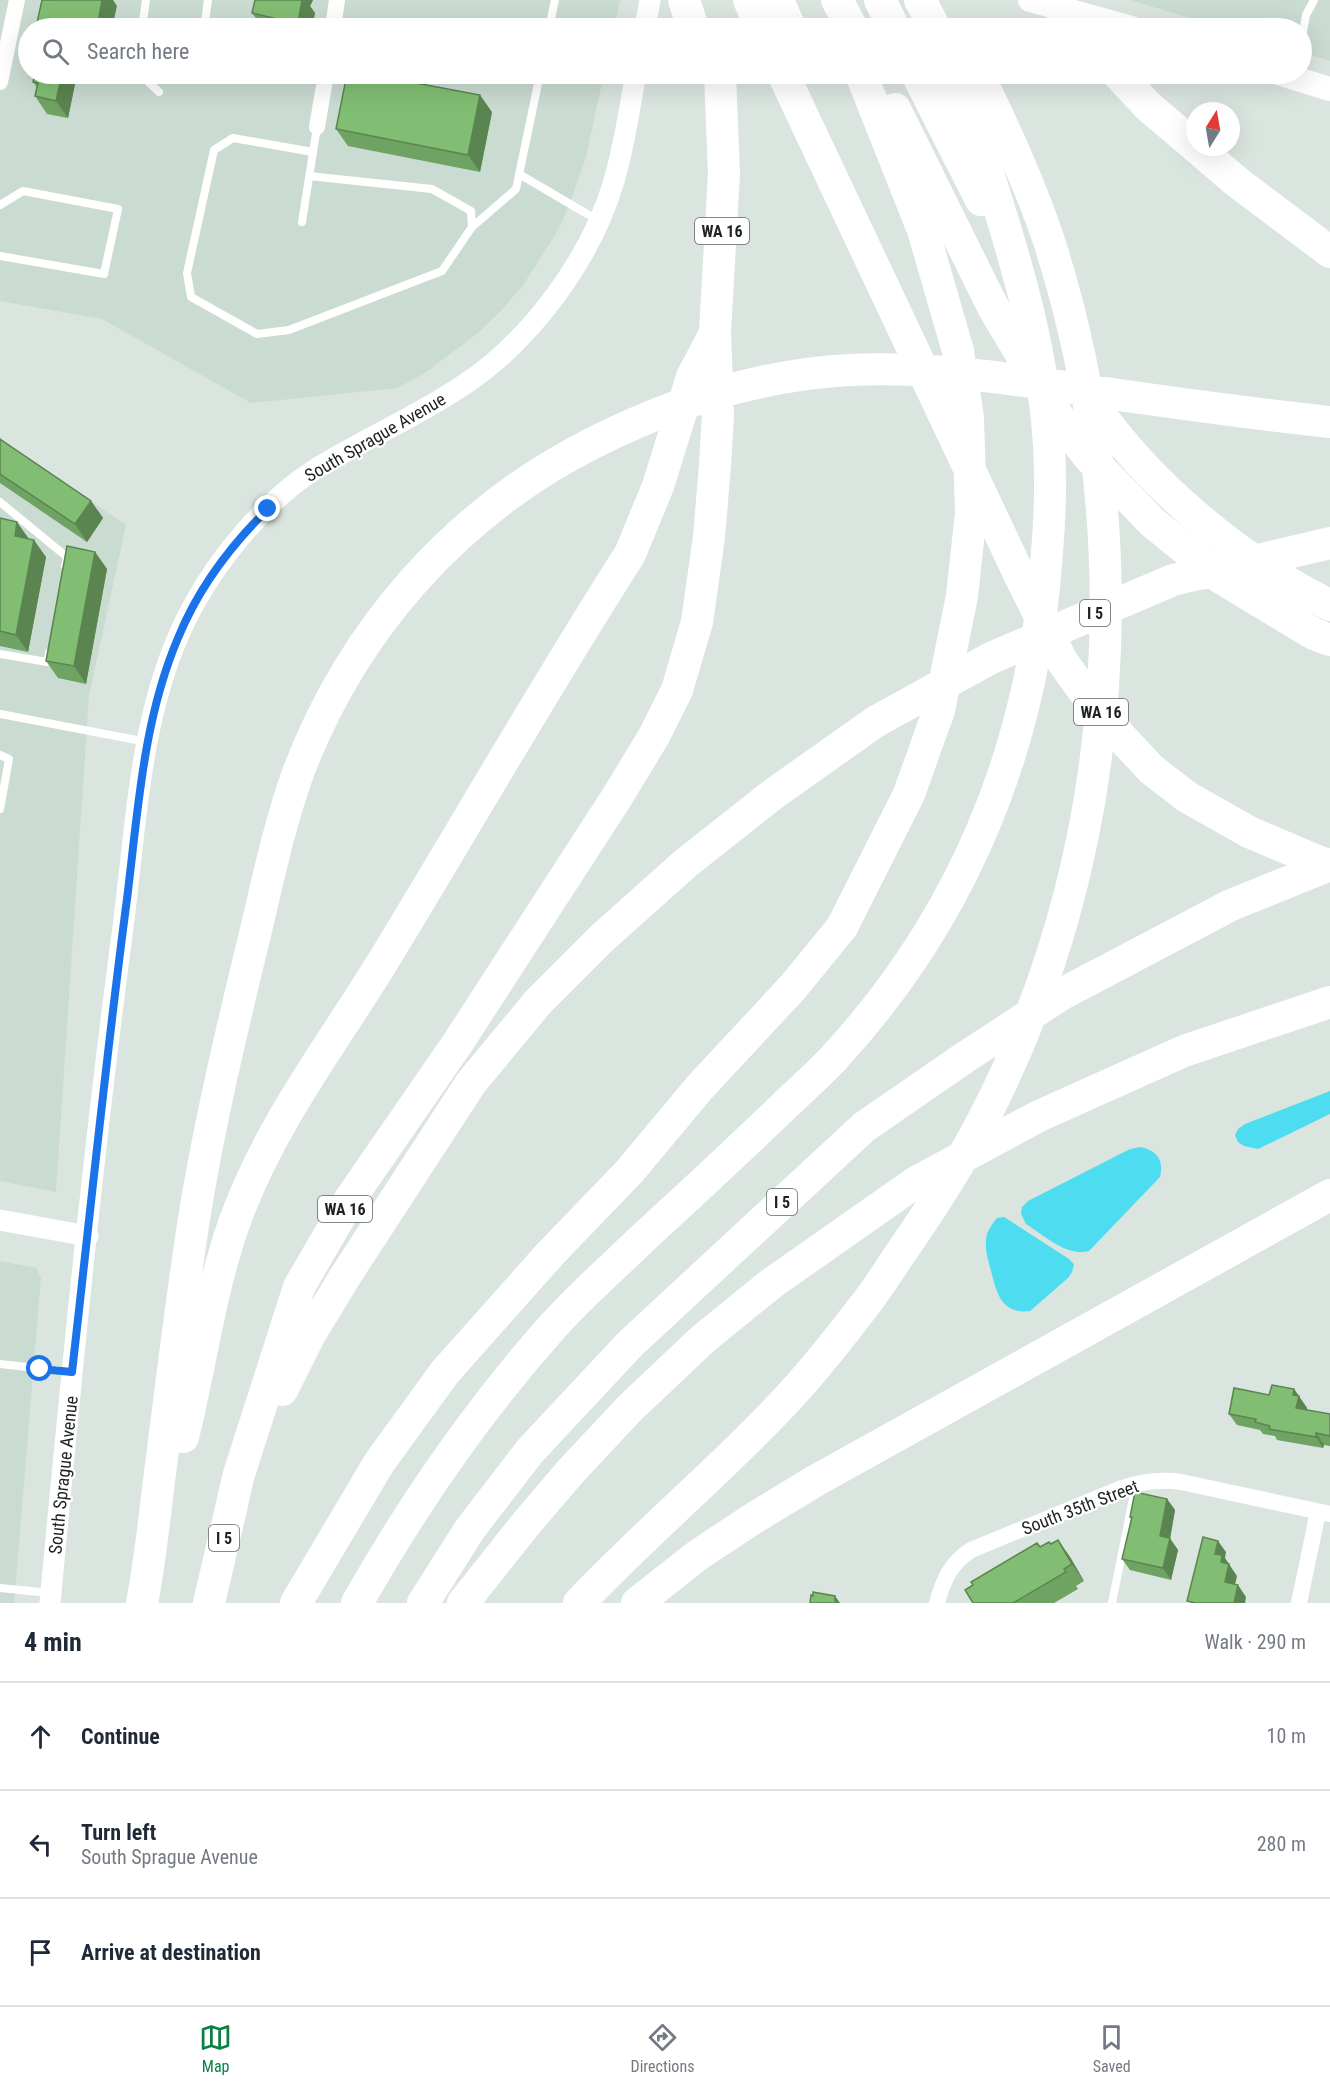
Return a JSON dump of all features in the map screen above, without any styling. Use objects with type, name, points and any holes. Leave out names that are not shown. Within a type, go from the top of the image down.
[{"type":"highway","points":[[684,0],[690,18]]},
{"type":"highway","points":[[708,0],[711,18]]},
{"type":"highway","points":[[749,0],[757,18]]},
{"type":"highway","points":[[778,0],[786,18]]},
{"type":"highway","points":[[880,0],[889,18]]},
{"type":"highway","points":[[920,0],[930,18]]},
{"type":"highway","points":[[944,0],[952,18]]},
{"type":"highway","points":[[1054,0],[1069,18]]},
{"type":"highway","points":[[709,84],[723,130]]},
{"type":"highway","name":"WA 16","points":[[239,1474],[299,1287],[350,1199],[459,1041],[617,797],[654,736],[677,690],[697,622],[709,537],[718,414],[715,331],[723,206],[721,84]]},
{"type":"highway","points":[[788,84],[1062,661],[1090,700],[1151,769],[1187,796],[1248,832],[1330,865]]},
{"type":"highway","points":[[812,84],[894,310]]},
{"type":"highway","points":[[296,1603],[379,1463],[445,1372],[550,1254],[629,1173],[700,1087],[793,987],[842,927],[909,794],[939,710],[963,596],[971,513],[968,418],[958,351],[929,249],[865,84]]},
{"type":"highway","points":[[882,84],[993,307],[1057,415],[1088,456],[1152,522],[1221,578],[1314,634],[1330,640]]},
{"type":"highway","points":[[922,84],[1038,313],[1070,370],[1110,430],[1147,471],[1234,546],[1275,575],[1330,605]]},
{"type":"highway","points":[[357,1603],[384,1555],[441,1469],[554,1326],[593,1285],[830,1062],[877,1008],[956,888],[987,821],[1011,757],[1029,688],[1045,590],[1050,517],[1049,447],[1042,383],[1032,331],[1011,249],[978,141],[957,84]]},
{"type":"highway","name":"WA 16","points":[[579,1603],[800,1385],[863,1308],[925,1218],[982,1123],[1015,1052],[1043,983],[1076,869],[1089,809],[1100,734],[1106,649],[1106,564],[1094,431],[1067,303],[1047,237],[1013,151],[983,84]]},
{"type":"highway","points":[[1127,84],[1149,107],[1186,138]]},
{"type":"highway","points":[[1207,156],[1237,182],[1330,252]]},
{"type":"highway","points":[[145,1590],[188,1418],[226,1248],[237,1216],[273,1134],[299,1090],[388,955],[597,605],[630,554],[658,486],[692,377],[715,331]]},
{"type":"highway","points":[[145,1590],[191,1241],[208,1137],[284,815],[312,740],[355,658],[415,578],[450,542],[489,509],[529,480],[623,428],[696,398],[778,377],[856,369],[902,368],[956,372],[1219,409],[1330,422]]},
{"type":"highway","name":"I 5","points":[[209,1603],[239,1474],[309,1336],[471,1083],[538,1002],[602,938],[686,863],[772,795],[875,722],[991,658],[1173,579],[1330,543]]},
{"type":"highway","name":"I 5","points":[[423,1603],[470,1529],[531,1450],[630,1344],[864,1127],[1062,994],[1231,905],[1330,865]]},
{"type":"highway","points":[[463,1603],[571,1471],[630,1408],[703,1339],[772,1283],[916,1182],[1039,1116],[1184,1051],[1330,1002]]},
{"type":"highway","points":[[638,1603],[698,1556],[805,1487],[1330,1194]]},
{"type":"main road","points":[[1030,0],[1096,18]]},
{"type":"main road","points":[[1312,83],[1330,89]]},
{"type":"street","points":[[0,82],[17,0]]},
{"type":"street","points":[[334,18],[337,0]]},
{"type":"street","points":[[647,18],[650,0]]},
{"type":"street","points":[[317,128],[324,84]]},
{"type":"street","name":"South Sprague Avenue","points":[[51,1598],[72,1372],[110,1027],[147,742],[160,685],[189,613],[211,578],[246,530],[289,488],[309,473],[437,402],[468,382],[497,359],[542,313],[576,264],[599,221],[614,181],[634,84]]},
{"type":"street","points":[[0,1220],[88,1236]]},
{"type":"street","name":"South 35th Street","points":[[936,1603],[947,1573],[957,1561],[977,1547],[1136,1483],[1159,1480],[1181,1482],[1324,1513]]},
{"type":"street","points":[[1299,1603],[1324,1513]]},
{"type":"lane","points":[[143,18],[146,0]]},
{"type":"lane","points":[[205,18],[208,0]]},
{"type":"lane","points":[[551,18],[555,0]]},
{"type":"lane","points":[[1305,18],[1314,0]]},
{"type":"lane","points":[[151,84],[159,92]]},
{"type":"lane","points":[[313,152],[233,138],[213,150],[187,273],[191,297],[257,334],[289,330],[442,271],[472,227],[516,189],[538,84]]},
{"type":"lane","points":[[302,222],[317,128]]},
{"type":"lane","points":[[519,174],[599,221]]},
{"type":"lane","points":[[309,176],[432,189],[471,211],[472,227]]},
{"type":"lane","points":[[0,205],[23,191],[118,209],[104,274],[0,256]]},
{"type":"lane","points":[[0,502],[67,557],[62,580]]},
{"type":"lane","points":[[0,654],[47,662],[52,639]]},
{"type":"lane","points":[[0,714],[147,742]]},
{"type":"lane","points":[[0,756],[9,759],[0,808]]},
{"type":"lane","points":[[0,1364],[72,1372]]},
{"type":"lane","points":[[1112,1603],[1136,1483]]},
{"type":"lane","points":[[0,1588],[51,1598]]},
{"type":"shaded area","points":[[0,0],[620,0],[616,18],[18,18],[18,84],[602,84],[586,157],[567,211],[554,237],[523,285],[478,333],[426,372],[398,388],[251,403],[102,319],[0,301]]},
{"type":"shaded area","points":[[1130,0],[1330,0],[1330,61],[1312,55],[1312,18],[1190,18]]},
{"type":"shaded area","points":[[0,448],[20,452],[126,525],[89,696],[56,1192],[0,1181]]},
{"type":"shaded area","points":[[0,1261],[36,1268],[41,1277],[14,1603],[0,1603]]},
{"type":"water","points":[[1330,1091],[1330,1114],[1258,1149],[1238,1142],[1235,1135],[1238,1129],[1245,1124]]},
{"type":"water","points":[[1141,1147],[1156,1154],[1161,1166],[1160,1177],[1089,1251],[1081,1252],[1064,1248],[1026,1224],[1021,1214],[1022,1207],[1028,1201],[1130,1149]]},
{"type":"water","points":[[1004,1217],[1074,1264],[1068,1278],[1030,1311],[1012,1309],[1006,1305],[997,1292],[992,1276],[986,1251],[986,1238],[997,1218]]},
{"type":"building","points":[[42,0],[102,0],[99,18],[38,18]]},
{"type":"building","points":[[255,0],[302,0],[299,18],[273,18],[252,13]]},
{"type":"building","points":[[38,84],[60,84],[56,101],[35,96]]},
{"type":"building","points":[[345,84],[421,84],[480,95],[468,155],[336,129]]},
{"type":"building","points":[[0,439],[91,501],[75,524],[0,474]]},
{"type":"building","points":[[0,518],[17,522],[15,536],[34,540],[16,635],[0,631]]},
{"type":"building","points":[[67,546],[95,552],[74,666],[46,661]]},
{"type":"building","points":[[1272,1385],[1294,1389],[1293,1395],[1299,1396],[1296,1408],[1330,1414],[1330,1436],[1316,1433],[1316,1437],[1269,1429],[1270,1426],[1255,1422],[1256,1419],[1229,1414],[1234,1388],[1269,1395]]},
{"type":"building","points":[[1135,1492],[1167,1499],[1160,1536],[1170,1538],[1163,1568],[1122,1559],[1132,1517],[1130,1517]]},
{"type":"building","points":[[1203,1537],[1218,1541],[1215,1554],[1222,1555],[1221,1562],[1229,1564],[1225,1582],[1238,1585],[1234,1603],[1187,1601]]},
{"type":"building","points":[[1058,1540],[1072,1564],[1064,1569],[1066,1572],[1013,1603],[973,1603],[965,1590],[973,1585],[971,1582],[1037,1543],[1040,1547]]},
{"type":"building","points":[[813,1592],[835,1596],[837,1603],[810,1603]]},
{"type":"route","points":[[40,1369],[72,1372],[110,1027],[136,822],[147,742],[160,685],[193,605],[246,530],[268,509]]}]
